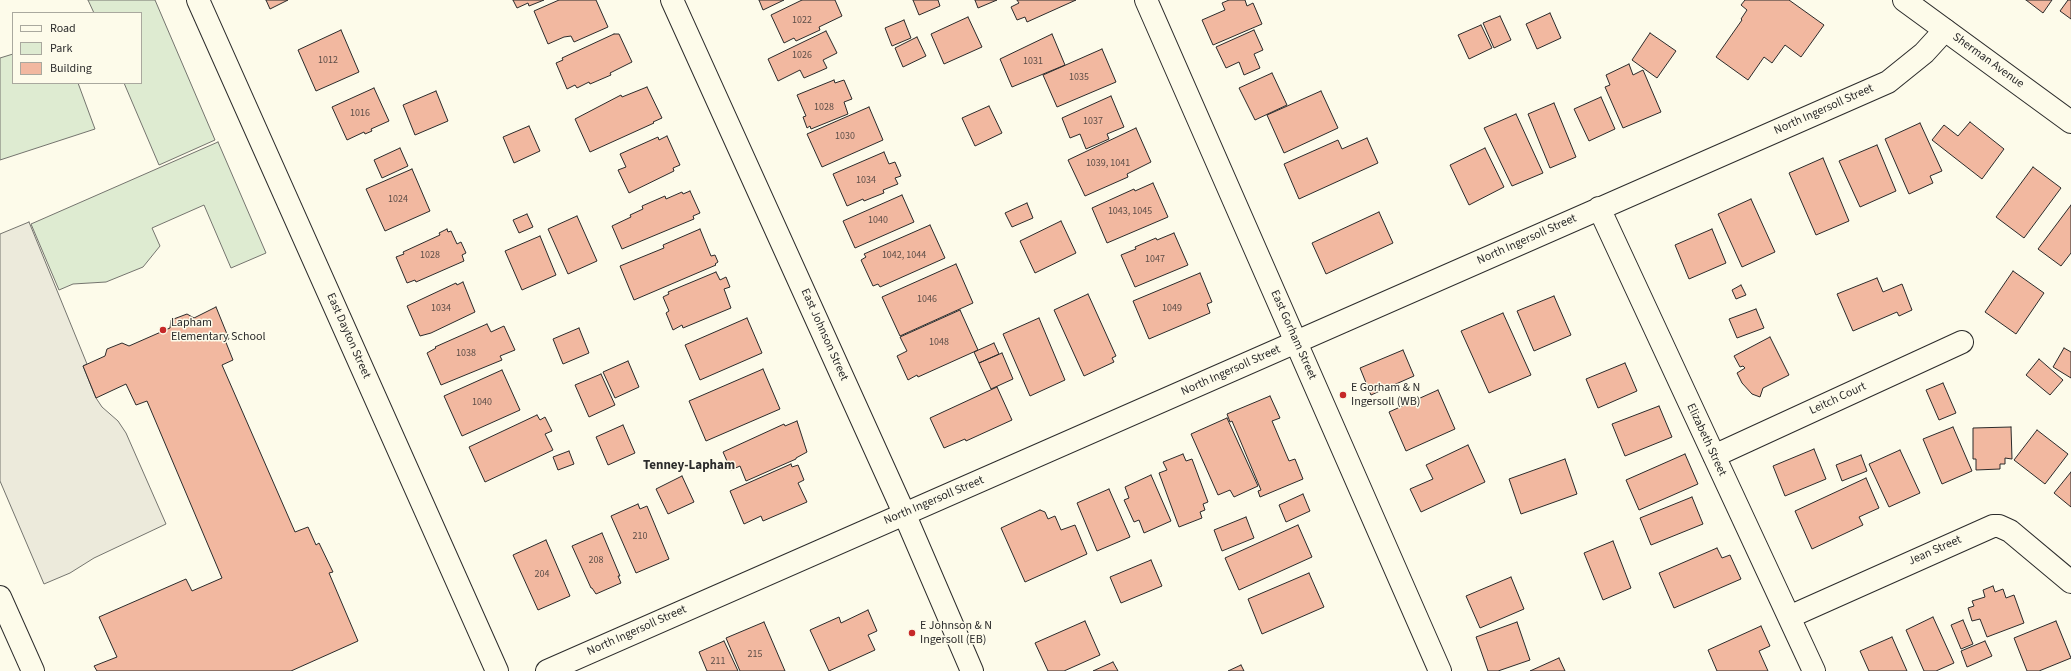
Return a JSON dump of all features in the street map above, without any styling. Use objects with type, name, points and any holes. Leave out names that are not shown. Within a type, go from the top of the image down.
[{"type":"street","name":"East Dayton Street","points":[[198,0],[497,671]]},
{"type":"street","name":"East Johnson Street","points":[[672,0],[904,513],[972,671]]},
{"type":"street","name":"East Gorham Street","points":[[1146,0],[1440,671]]},
{"type":"street","name":"Sherman Avenue","points":[[1904,0],[2071,122]]},
{"type":"street","name":"North Ingersoll Street","points":[[547,671],[1888,82],[1924,53],[1945,30]]},
{"type":"street","name":"Elizabeth Street","points":[[1599,208],[1814,671]]},
{"type":"street","name":"Leitch Court","points":[[1714,456],[1962,342]]},
{"type":"street","name":"Jean Street","points":[[1788,617],[1993,526],[1999,526],[2010,531],[2071,582]]},
{"type":"street","points":[[0,597],[33,671]]},
{"type":"green space","points":[[88,0],[155,0],[215,140],[159,165],[124,84],[142,84],[142,12],[94,12]]},
{"type":"green space","points":[[12,54],[12,84],[78,84],[95,129],[0,160],[0,58]]},
{"type":"green space","points":[[218,142],[266,253],[231,268],[204,205],[152,228],[160,246],[143,267],[106,282],[73,284],[59,290],[31,224]]},
{"type":"shaded area","points":[[29,222],[87,364],[83,366],[96,398],[102,407],[118,421],[126,433],[166,524],[94,558],[70,573],[44,584],[0,481],[0,234]]},
{"type":"building","points":[[266,0],[288,0],[270,9]]},
{"type":"building","points":[[513,0],[544,0],[529,6],[528,3],[517,8]]},
{"type":"building","points":[[559,0],[596,0],[608,27],[574,42],[571,36],[564,37],[548,44],[534,11]]},
{"type":"building","points":[[759,0],[784,0],[763,10]]},
{"type":"building","points":[[802,0],[835,0],[842,16],[819,27],[820,30],[796,41],[794,38],[784,43],[771,15]]},
{"type":"building","points":[[913,0],[938,0],[940,6],[919,15]]},
{"type":"building","points":[[975,0],[997,0],[978,8]]},
{"type":"building","points":[[1017,0],[1076,0],[1027,22],[1025,17],[1017,20],[1011,7],[1019,3]]},
{"type":"building","points":[[1229,0],[1245,0],[1247,6],[1253,3],[1262,24],[1213,45],[1202,20],[1225,10],[1222,3]]},
{"type":"building","points":[[1745,0],[1789,0],[1824,25],[1801,57],[1785,45],[1772,63],[1764,57],[1748,80],[1716,57],[1742,20],[1741,19],[1747,10],[1741,5]]},
{"type":"building","points":[[2026,0],[2052,0],[2043,13]]},
{"type":"building","points":[[2068,0],[2071,0],[2071,19],[2060,11]]},
{"type":"building","points":[[1550,13],[1561,38],[1537,49],[1526,24]]},
{"type":"building","points":[[1500,16],[1511,40],[1494,48],[1483,23]]},
{"type":"building","points":[[968,17],[982,47],[944,64],[931,34]]},
{"type":"building","points":[[904,20],[911,38],[892,46],[885,28]]},
{"type":"building","points":[[1481,25],[1492,48],[1469,59],[1458,35]]},
{"type":"building","points":[[341,30],[359,72],[316,91],[298,50]]},
{"type":"building","points":[[1254,30],[1263,50],[1254,54],[1260,68],[1244,75],[1239,62],[1226,68],[1216,47]]},
{"type":"building","points":[[826,31],[837,53],[823,60],[827,68],[804,78],[800,70],[778,81],[768,59]]},
{"type":"building","points":[[1650,33],[1676,51],[1657,78],[1632,60]]},
{"type":"building","points":[[614,34],[619,34],[632,62],[610,73],[611,75],[590,84],[589,82],[577,88],[575,85],[567,89],[556,63],[563,60],[562,58]]},
{"type":"building","points":[[1052,34],[1065,65],[1012,87],[1000,59]]},
{"type":"building","points":[[917,37],[926,56],[903,67],[895,48]]},
{"type":"building","points":[[1102,49],[1116,82],[1057,107],[1043,75]]},
{"type":"building","points":[[1629,64],[1633,75],[1643,70],[1661,112],[1623,128],[1605,87],[1610,85],[1606,75]]},
{"type":"building","points":[[1272,73],[1287,105],[1255,120],[1239,88]]},
{"type":"building","points":[[834,80],[835,83],[844,80],[852,99],[844,102],[848,114],[811,129],[810,126],[807,128],[803,117],[806,116],[797,95]]},
{"type":"building","points":[[647,87],[662,118],[590,152],[575,119],[621,95],[622,97]]},
{"type":"building","points":[[374,88],[389,121],[371,129],[372,131],[365,134],[364,132],[347,140],[332,107]]},
{"type":"building","points":[[436,91],[448,121],[415,135],[403,105]]},
{"type":"building","points":[[1321,91],[1338,128],[1284,153],[1267,115]]},
{"type":"building","points":[[1111,96],[1124,127],[1107,134],[1109,139],[1086,149],[1080,134],[1070,138],[1062,118]]},
{"type":"building","points":[[1601,97],[1615,129],[1589,141],[1574,109]]},
{"type":"building","points":[[1554,103],[1576,157],[1550,168],[1528,114]]},
{"type":"building","points":[[989,106],[1002,133],[975,146],[962,118]]},
{"type":"building","points":[[869,107],[883,140],[822,167],[807,134]]},
{"type":"building","points":[[1516,114],[1543,173],[1512,186],[1484,128]]},
{"type":"building","points":[[1970,122],[2004,149],[1982,179],[1932,140],[1944,125],[1958,136]]},
{"type":"building","points":[[1920,123],[1942,171],[1930,176],[1933,183],[1909,194],[1885,139]]},
{"type":"building","points":[[529,126],[540,151],[514,163],[503,137]]},
{"type":"building","points":[[1136,128],[1151,162],[1127,174],[1128,177],[1085,196],[1068,160]]},
{"type":"building","points":[[667,136],[680,165],[673,168],[674,171],[629,193],[618,170],[626,167],[620,154],[658,137],[659,140]]},
{"type":"building","points":[[1367,138],[1378,163],[1299,199],[1284,164],[1338,140],[1342,149]]},
{"type":"building","points":[[1877,145],[1896,191],[1860,207],[1839,161]]},
{"type":"building","points":[[400,148],[408,166],[382,178],[374,160]]},
{"type":"building","points":[[1485,148],[1504,187],[1469,205],[1450,165]]},
{"type":"building","points":[[884,152],[889,164],[895,162],[901,176],[895,178],[898,184],[883,190],[884,193],[864,201],[863,199],[847,206],[833,174]]},
{"type":"building","points":[[1823,158],[1849,221],[1816,235],[1789,173]]},
{"type":"building","points":[[2033,167],[2061,188],[2024,238],[1996,217]]},
{"type":"building","points":[[412,169],[430,211],[385,231],[366,189]]},
{"type":"building","points":[[1153,183],[1168,217],[1107,243],[1092,208],[1134,189],[1135,191]]},
{"type":"building","points":[[690,191],[700,213],[693,216],[694,219],[622,249],[612,226],[631,217],[630,215],[643,209],[642,206],[665,196],[666,199],[682,192],[683,194]]},
{"type":"building","points":[[902,195],[914,222],[855,248],[843,221]]},
{"type":"building","points":[[1751,199],[1775,252],[1742,267],[1718,214]]},
{"type":"building","points":[[1027,203],[1033,218],[1012,227],[1005,213]]},
{"type":"building","points":[[2071,205],[2071,253],[2061,266],[2038,249]]},
{"type":"building","points":[[1379,212],[1393,243],[1326,274],[1312,243]]},
{"type":"building","points":[[527,214],[533,227],[519,233],[513,220]]},
{"type":"building","points":[[577,216],[597,261],[568,274],[548,229]]},
{"type":"building","points":[[1061,221],[1076,253],[1035,273],[1020,241]]},
{"type":"building","points":[[930,225],[945,258],[880,287],[878,284],[873,286],[861,260],[866,257],[864,254]]},
{"type":"building","points":[[447,229],[448,232],[451,231],[457,244],[461,242],[466,253],[462,255],[464,261],[416,282],[415,280],[407,283],[396,257],[404,254],[403,252],[440,235],[439,233]]},
{"type":"building","points":[[700,229],[711,256],[715,255],[718,262],[715,264],[716,265],[634,300],[620,266],[664,248],[663,245]]},
{"type":"building","points":[[1712,229],[1726,263],[1689,279],[1675,245]]},
{"type":"building","points":[[1174,233],[1188,265],[1135,287],[1121,255],[1156,238],[1157,240]]},
{"type":"building","points":[[540,236],[556,275],[522,290],[505,251]]},
{"type":"building","points":[[956,264],[973,303],[900,336],[882,297]]},
{"type":"building","points":[[2013,271],[2044,293],[2016,334],[1985,312]]},
{"type":"building","points":[[716,272],[720,280],[726,277],[730,287],[724,289],[731,308],[683,328],[682,325],[673,330],[666,313],[669,311],[663,297],[669,294],[668,292]]},
{"type":"building","points":[[1200,273],[1212,302],[1207,304],[1210,313],[1149,339],[1133,301]]},
{"type":"building","points":[[1877,278],[1883,292],[1902,284],[1912,310],[1899,316],[1897,312],[1853,331],[1837,294]]},
{"type":"building","points":[[463,282],[475,312],[431,333],[420,336],[407,306],[456,283],[457,285]]},
{"type":"building","points":[[1741,285],[1746,295],[1736,299],[1732,290]]},
{"type":"building","points":[[1088,294],[1116,356],[1112,358],[1114,362],[1084,376],[1054,310]]},
{"type":"building","points":[[1554,296],[1571,335],[1534,351],[1517,311]]},
{"type":"building","points":[[216,307],[229,339],[225,340],[233,360],[222,365],[295,532],[308,527],[316,545],[319,543],[333,572],[329,573],[358,641],[291,671],[97,671],[94,666],[117,657],[99,617],[186,579],[192,591],[222,578],[147,401],[136,405],[126,384],[96,398],[83,366],[105,356],[107,349],[122,343],[129,346],[170,328],[171,320],[187,314],[194,318]]},
{"type":"building","points":[[1756,309],[1764,328],[1737,338],[1729,319]]},
{"type":"building","points":[[960,310],[978,350],[908,380],[897,356],[907,351],[900,337]]},
{"type":"building","points":[[1503,313],[1531,375],[1489,393],[1461,331]]},
{"type":"building","points":[[747,318],[762,353],[700,380],[685,345]]},
{"type":"building","points":[[1039,318],[1065,380],[1030,396],[1003,334]]},
{"type":"building","points":[[487,324],[491,332],[504,326],[515,350],[500,356],[502,360],[441,385],[427,353],[436,348],[435,347]]},
{"type":"building","points":[[579,328],[589,353],[563,364],[553,339]]},
{"type":"building","points":[[1770,337],[1789,375],[1763,388],[1760,397],[1752,394],[1742,383],[1737,373],[1745,368],[1743,366],[1740,367],[1734,356]]},
{"type":"building","points":[[994,343],[999,354],[979,363],[974,352]]},
{"type":"building","points":[[2064,348],[2071,352],[2071,378],[2053,367]]},
{"type":"building","points":[[1403,350],[1414,376],[1371,395],[1360,368]]},
{"type":"building","points":[[1002,353],[1013,379],[991,389],[979,363]]},
{"type":"building","points":[[2039,359],[2063,380],[2050,395],[2026,375]]},
{"type":"building","points":[[628,361],[639,387],[615,398],[603,372]]},
{"type":"building","points":[[1625,363],[1637,391],[1598,408],[1586,379]]},
{"type":"building","points":[[763,369],[780,409],[706,441],[689,401]]},
{"type":"building","points":[[502,370],[520,410],[462,436],[444,396]]},
{"type":"building","points":[[601,374],[615,405],[589,417],[575,385]]},
{"type":"building","points":[[1943,383],[1956,413],[1939,420],[1926,390]]},
{"type":"building","points":[[997,387],[1012,420],[966,441],[965,439],[944,448],[930,418]]},
{"type":"building","points":[[1438,390],[1455,429],[1406,451],[1389,412]]},
{"type":"building","points":[[1270,396],[1280,418],[1272,421],[1289,461],[1295,459],[1303,479],[1260,497],[1258,491],[1261,490],[1232,421],[1230,422],[1227,414]]},
{"type":"building","points":[[1659,406],[1672,437],[1625,456],[1612,424]]},
{"type":"building","points":[[537,415],[540,420],[545,417],[552,431],[545,434],[553,450],[485,482],[469,447]]},
{"type":"building","points":[[1227,418],[1258,486],[1234,497],[1230,490],[1218,495],[1191,434]]},
{"type":"building","points":[[797,421],[807,452],[796,459],[746,481],[740,466],[731,470],[723,452],[784,424],[785,426]]},
{"type":"building","points":[[623,425],[635,453],[608,465],[596,437]]},
{"type":"building","points":[[1953,427],[1972,471],[1942,484],[1923,439]]},
{"type":"building","points":[[2011,427],[2012,459],[2005,458],[2005,464],[2000,464],[2000,469],[1976,470],[1976,459],[1973,459],[1973,428]]},
{"type":"building","points":[[2037,430],[2068,454],[2045,484],[2014,460]]},
{"type":"building","points":[[1468,445],[1485,482],[1421,512],[1410,489],[1433,479],[1426,465]]},
{"type":"building","points":[[1814,449],[1826,479],[1785,496],[1773,466]]},
{"type":"building","points":[[1900,450],[1920,493],[1889,507],[1869,464]]},
{"type":"building","points":[[569,451],[574,464],[558,470],[553,457]]},
{"type":"building","points":[[1183,454],[1186,461],[1192,459],[1208,502],[1203,504],[1205,510],[1200,512],[1202,518],[1179,527],[1159,473],[1167,470],[1163,462]]},
{"type":"building","points":[[1685,454],[1698,484],[1639,510],[1626,480]]},
{"type":"building","points":[[1861,455],[1867,471],[1842,481],[1836,465]]},
{"type":"building","points":[[1565,459],[1577,494],[1521,514],[1509,479]]},
{"type":"building","points":[[791,464],[792,467],[798,465],[804,480],[798,483],[807,502],[763,521],[761,516],[744,524],[730,491]]},
{"type":"building","points":[[2071,472],[2071,507],[2054,493]]},
{"type":"building","points":[[1151,475],[1171,521],[1144,533],[1139,520],[1134,522],[1124,500],[1129,498],[1125,487]]},
{"type":"building","points":[[682,476],[694,502],[668,514],[656,489]]},
{"type":"building","points":[[1866,478],[1879,508],[1859,517],[1863,525],[1812,549],[1795,511]]},
{"type":"building","points":[[1109,489],[1130,537],[1097,551],[1077,503]]},
{"type":"building","points":[[1303,494],[1310,511],[1286,522],[1279,505]]},
{"type":"building","points":[[1692,497],[1703,524],[1651,545],[1640,518]]},
{"type":"building","points":[[638,504],[640,509],[647,506],[669,559],[636,573],[611,516]]},
{"type":"building","points":[[1040,510],[1045,512],[1048,519],[1055,516],[1061,530],[1075,525],[1087,554],[1025,582],[1001,528]]},
{"type":"building","points":[[1246,517],[1254,538],[1222,551],[1214,530]]},
{"type":"building","points":[[1298,525],[1312,557],[1239,590],[1225,558]]},
{"type":"building","points":[[602,533],[620,576],[618,576],[621,583],[596,594],[591,588],[572,546]]},
{"type":"building","points":[[546,540],[570,596],[538,610],[513,555]]},
{"type":"building","points":[[1613,541],[1631,588],[1603,600],[1584,553]]},
{"type":"building","points":[[1717,548],[1722,558],[1730,555],[1741,579],[1674,608],[1659,573]]},
{"type":"building","points":[[1151,560],[1162,586],[1121,603],[1110,577]]},
{"type":"building","points":[[1309,573],[1324,607],[1262,634],[1248,599]]},
{"type":"building","points":[[1511,577],[1524,609],[1480,628],[1466,596]]},
{"type":"building","points":[[1993,586],[1995,592],[2003,589],[2006,598],[2014,595],[2024,623],[1987,637],[1980,619],[1972,621],[1968,608],[1974,606],[1972,601],[1985,597],[1983,590]]},
{"type":"building","points":[[868,610],[877,631],[868,635],[875,650],[829,671],[810,630],[839,617],[841,623]]},
{"type":"building","points":[[1933,617],[1954,663],[1936,671],[1924,671],[1906,630]]},
{"type":"building","points":[[1963,620],[1973,644],[1961,649],[1951,625]]},
{"type":"building","points":[[1085,621],[1100,655],[1064,671],[1048,671],[1035,643]]},
{"type":"building","points":[[2056,621],[2071,658],[2039,671],[2027,671],[2014,638]]},
{"type":"building","points":[[764,622],[785,671],[740,671],[726,638]]},
{"type":"building","points":[[1517,622],[1530,660],[1498,671],[1488,671],[1476,637]]},
{"type":"building","points":[[1761,626],[1770,646],[1759,651],[1768,671],[1717,671],[1708,650]]},
{"type":"building","points":[[1892,637],[1907,671],[1869,671],[1860,651]]},
{"type":"building","points":[[724,641],[738,671],[707,671],[699,652]]},
{"type":"building","points":[[1985,641],[1992,656],[1967,667],[1961,651]]},
{"type":"building","points":[[1559,658],[1565,671],[1530,671]]},
{"type":"building","points":[[1113,662],[1118,671],[1093,671]]},
{"type":"building","points":[[1241,665],[1244,671],[1228,671]]},
{"type":"place","name":"Lapham Elementary School","points":[[163,330]]},
{"type":"place","name":"E Gorham & N Ingersoll (WB)","points":[[1343,395]]},
{"type":"place","name":"E Johnson & N Ingersoll (EB)","points":[[912,633]]},
{"type":"district","name":"Tenney-Lapham","points":[[689,466]]}]
